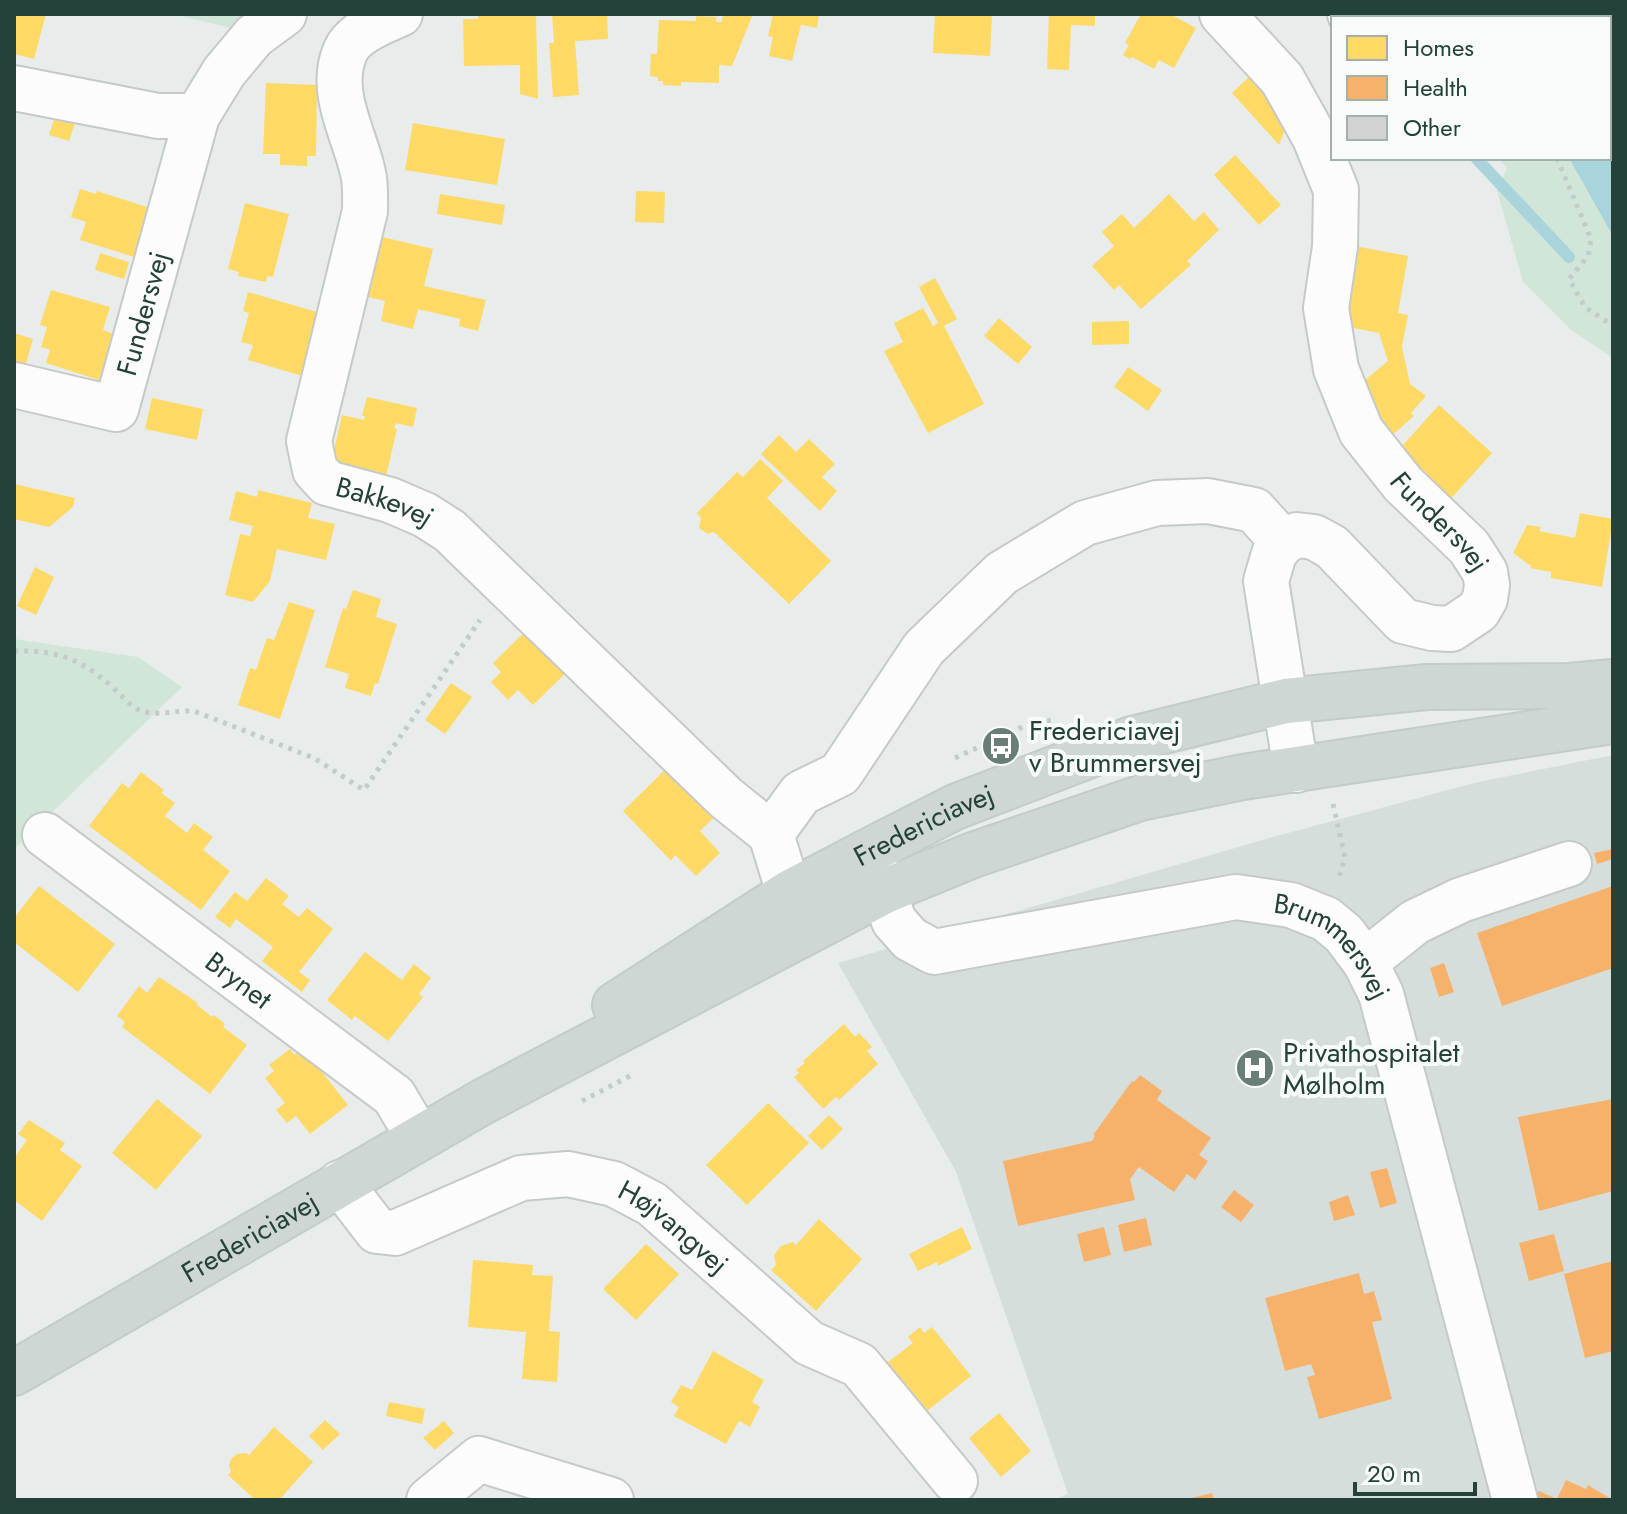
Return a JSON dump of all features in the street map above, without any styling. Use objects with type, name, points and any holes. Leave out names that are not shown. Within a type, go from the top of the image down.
[{"type":"main road","name":"Fredericiavej","points":[[484,1101],[643,985],[789,893],[955,807],[1132,739],[1286,701],[1427,687],[1569,686],[1613,682]]},
{"type":"main road","name":"Fredericiavej","points":[[14,1373],[484,1101],[885,891],[973,855],[1140,798],[1243,777],[1613,721]]},
{"type":"street","name":"Fundersvej","points":[[14,385],[116,409],[197,116],[224,72],[254,36],[284,14]]},
{"type":"street","name":"Bakkevej","points":[[400,14],[368,28],[345,50],[340,77],[342,105],[364,176],[365,211],[309,441],[315,470],[327,483],[390,500],[425,515],[450,531],[726,798],[771,834]]},
{"type":"street","name":"Fundersvej","points":[[1222,14],[1282,79],[1315,138],[1336,190],[1335,247],[1326,308],[1336,369],[1361,431],[1403,484],[1469,547],[1485,572],[1485,599],[1478,611],[1451,629],[1403,621],[1332,547],[1314,537],[1297,535],[1283,542]]},
{"type":"street","points":[[14,88],[158,116],[197,116]]},
{"type":"street","points":[[789,893],[771,834],[801,793],[840,774],[924,648],[1002,573],[1085,523],[1157,503],[1208,501],[1254,510],[1283,542],[1274,554],[1266,581],[1296,770]]},
{"type":"street","name":"Brynet","points":[[45,835],[394,1096],[419,1138]]},
{"type":"street","name":"Brummersvej","points":[[869,851],[894,921],[910,939],[934,952],[1236,897],[1291,905],[1326,919],[1344,934],[1365,962],[1381,994],[1515,1500]]},
{"type":"street","points":[[1365,962],[1415,922],[1461,900],[1569,864]]},
{"type":"street","name":"Højvangvej","points":[[340,1183],[377,1231],[395,1233],[521,1178],[568,1174],[614,1184],[652,1204],[809,1343],[859,1365],[955,1481]]},
{"type":"street","points":[[429,1500],[479,1459],[611,1500]]},
{"type":"path","points":[[1558,160],[1591,239],[1588,256],[1569,279],[1585,307],[1613,326]]},
{"type":"path","points":[[14,651],[35,650],[70,657],[91,669],[138,709],[157,714],[194,711],[314,758],[364,790],[488,608],[499,577]]},
{"type":"path","points":[[1332,801],[1345,857]]},
{"type":"path","points":[[574,1104],[600,1094],[634,1074]]},
{"type":"shaded area","name":"Privathospitalet Mølholm","points":[[1613,755],[1613,1500],[1053,1500],[1068,1494],[956,1172],[838,963],[1273,837],[1478,782]]},
{"type":"green space","points":[[173,14],[256,14],[235,29]]},
{"type":"green space","points":[[1363,14],[1613,14],[1613,358],[1571,330],[1523,282],[1497,191],[1507,168],[1500,160],[1611,160],[1611,16]]},
{"type":"green space","points":[[14,639],[138,657],[182,687],[14,849]]},
{"type":"water","points":[[1611,44],[1613,236],[1570,160],[1611,160]]},
{"type":"building: Homes","points":[[14,14],[46,14],[34,59],[14,54]]},
{"type":"building: Homes","points":[[478,14],[536,14],[538,99],[520,94],[520,65],[464,66],[463,19],[478,19]]},
{"type":"building: Homes","points":[[552,14],[607,14],[608,39],[575,41],[579,95],[553,97],[549,43],[554,43]]},
{"type":"building: Homes","points":[[723,14],[753,14],[732,66],[719,65],[719,83],[663,85],[658,77],[650,76],[651,54],[657,54],[659,20],[696,21],[696,16],[717,17],[716,22],[722,22]]},
{"type":"building: Homes","points":[[773,14],[819,14],[817,28],[801,25],[792,61],[769,56],[773,37],[768,36]]},
{"type":"building: Homes","points":[[935,14],[992,14],[990,56],[933,53]]},
{"type":"building: Homes","points":[[1049,14],[1095,14],[1095,26],[1071,25],[1069,70],[1047,69]]},
{"type":"building: Homes","points":[[1141,14],[1170,14],[1196,28],[1174,68],[1159,60],[1154,69],[1123,55],[1129,45],[1125,43]]},
{"type":"building: Homes","points":[[1250,76],[1287,125],[1279,145],[1232,93]]},
{"type":"building: Homes","points":[[266,83],[317,85],[316,156],[307,156],[307,166],[280,165],[280,154],[263,154]]},
{"type":"building: Homes","points":[[56,113],[76,120],[69,141],[49,135]]},
{"type":"building: Homes","points":[[413,123],[505,139],[497,185],[405,170]]},
{"type":"building: Homes","points":[[1235,155],[1281,205],[1259,225],[1214,175]]},
{"type":"building: Homes","points":[[80,189],[96,194],[97,191],[150,208],[141,235],[148,237],[144,250],[137,248],[134,257],[80,240],[86,222],[71,217]]},
{"type":"building: Homes","points":[[636,191],[665,192],[664,223],[635,222]]},
{"type":"building: Homes","points":[[440,194],[505,205],[502,225],[437,214]]},
{"type":"building: Homes","points":[[1169,194],[1194,221],[1204,212],[1219,230],[1187,261],[1191,265],[1141,309],[1119,285],[1114,290],[1092,266],[1114,246],[1102,232],[1122,214],[1134,228]]},
{"type":"building: Homes","points":[[245,203],[289,214],[273,277],[267,276],[266,282],[238,276],[239,272],[228,269]]},
{"type":"building: Homes","points":[[378,236],[433,249],[424,286],[486,300],[478,331],[459,326],[460,319],[418,309],[413,329],[381,321],[385,301],[364,296]]},
{"type":"building: Homes","points":[[1349,245],[1408,256],[1398,313],[1408,315],[1402,347],[1410,384],[1426,396],[1411,413],[1414,416],[1389,438],[1359,385],[1388,361],[1379,333],[1334,324]]},
{"type":"building: Homes","points":[[100,253],[129,262],[124,279],[95,270]]},
{"type":"building: Homes","points":[[935,278],[957,319],[944,326],[984,404],[928,433],[884,351],[903,342],[894,323],[923,308],[933,326],[938,323],[919,287]]},
{"type":"building: Homes","points":[[51,290],[110,307],[103,330],[114,334],[99,380],[46,363],[50,350],[41,347],[47,327],[40,325]]},
{"type":"building: Homes","points":[[248,292],[324,314],[306,377],[248,360],[253,345],[241,342],[249,313],[243,311]]},
{"type":"building: Homes","points":[[999,318],[1032,347],[1018,364],[984,336]]},
{"type":"building: Homes","points":[[1129,321],[1129,344],[1092,345],[1092,322]]},
{"type":"building: Homes","points":[[14,333],[33,339],[25,367],[14,363]]},
{"type":"building: Homes","points":[[1128,367],[1162,390],[1148,411],[1114,387]]},
{"type":"building: Homes","points":[[367,397],[417,408],[413,427],[396,423],[384,485],[329,472],[342,415],[364,420],[365,416],[362,416]]},
{"type":"building: Homes","points":[[152,398],[203,409],[197,440],[145,429]]},
{"type":"building: Homes","points":[[1439,405],[1492,453],[1448,502],[1395,454]]},
{"type":"building: Homes","points":[[779,435],[796,452],[809,439],[835,464],[822,477],[837,491],[820,511],[761,454]]},
{"type":"building: Homes","points":[[760,459],[783,481],[767,498],[831,561],[789,604],[714,532],[708,534],[699,528],[701,518],[697,513],[737,472],[743,477]]},
{"type":"building: Homes","points":[[14,484],[75,498],[73,507],[49,527],[14,519]]},
{"type":"building: Homes","points":[[258,490],[312,503],[308,518],[335,524],[326,560],[277,549],[270,581],[253,602],[225,595],[240,534],[250,536],[253,526],[229,520],[236,491],[257,497]]},
{"type":"building: Homes","points":[[1580,513],[1613,519],[1602,587],[1551,578],[1551,572],[1530,568],[1513,553],[1527,525],[1541,527],[1539,531],[1575,538]]},
{"type":"building: Homes","points":[[35,567],[54,577],[36,615],[17,606]]},
{"type":"building: Homes","points":[[353,590],[381,599],[376,617],[397,624],[378,684],[375,683],[371,696],[345,688],[349,674],[325,667],[343,608],[346,609]]},
{"type":"building: Homes","points":[[289,602],[315,610],[280,719],[238,705],[250,668],[256,670],[267,638],[274,640]]},
{"type":"building: Homes","points":[[534,623],[574,665],[533,705],[518,690],[508,700],[491,682],[501,672],[493,663]]},
{"type":"building: Homes","points":[[451,683],[472,697],[445,734],[425,720]]},
{"type":"building: Homes","points":[[672,763],[723,809],[700,831],[720,853],[696,876],[675,855],[671,861],[623,811]]},
{"type":"building: Homes","points":[[141,772],[175,803],[165,816],[187,833],[194,823],[213,837],[203,850],[230,871],[201,910],[89,826],[122,783],[129,788]]},
{"type":"building: Homes","points":[[266,878],[289,896],[282,904],[299,917],[307,908],[333,929],[299,972],[310,980],[302,992],[262,961],[273,947],[236,919],[230,928],[215,917],[235,892],[247,901]]},
{"type":"building: Homes","points":[[39,886],[115,944],[78,992],[14,942],[14,918]]},
{"type":"building: Homes","points":[[365,952],[402,980],[414,964],[431,978],[419,994],[423,997],[388,1041],[355,1016],[352,1020],[327,1000]]},
{"type":"building: Homes","points":[[159,977],[198,1003],[212,1017],[214,1015],[225,1024],[223,1027],[247,1045],[210,1094],[122,1027],[125,1022],[117,1016],[139,986],[147,993]]},
{"type":"building: Homes","points":[[844,1024],[855,1037],[859,1033],[872,1047],[867,1051],[878,1064],[839,1100],[836,1097],[823,1109],[794,1077],[799,1073],[796,1070],[805,1063],[803,1061]]},
{"type":"building: Homes","points":[[303,1048],[348,1105],[310,1134],[296,1116],[287,1123],[276,1110],[285,1103],[265,1078],[274,1071],[269,1065],[290,1049],[294,1055]]},
{"type":"building: Homes","points":[[157,1099],[202,1136],[156,1190],[112,1153]]},
{"type":"building: Homes","points":[[768,1103],[809,1143],[747,1205],[706,1165]]},
{"type":"building: Homes","points":[[829,1115],[843,1129],[822,1150],[808,1136]]},
{"type":"building: Homes","points":[[29,1120],[65,1143],[60,1150],[82,1166],[42,1221],[14,1200],[14,1158],[27,1140],[18,1134]]},
{"type":"building: Homes","points":[[819,1219],[862,1259],[816,1311],[771,1270],[776,1265],[774,1255],[781,1246],[793,1242],[796,1245]]},
{"type":"building: Homes","points":[[962,1227],[972,1249],[938,1266],[937,1262],[918,1271],[909,1254]]},
{"type":"building: Homes","points":[[646,1244],[679,1274],[636,1320],[603,1289]]},
{"type":"building: Homes","points":[[473,1260],[533,1265],[532,1275],[553,1276],[549,1331],[560,1332],[557,1382],[522,1379],[526,1332],[468,1327]]},
{"type":"building: Homes","points":[[920,1327],[924,1333],[932,1327],[971,1376],[922,1415],[883,1366],[913,1343],[908,1337]]},
{"type":"building: Homes","points":[[713,1351],[764,1380],[752,1402],[760,1407],[750,1427],[739,1421],[726,1444],[674,1416],[679,1407],[671,1402],[681,1385],[692,1390]]},
{"type":"building: Homes","points":[[389,1402],[425,1409],[422,1424],[386,1416]]},
{"type":"building: Homes","points":[[999,1413],[1031,1451],[1001,1477],[969,1438]]},
{"type":"building: Homes","points":[[325,1420],[340,1434],[323,1450],[309,1436]]},
{"type":"building: Homes","points":[[444,1421],[454,1433],[435,1450],[423,1438]]},
{"type":"building: Homes","points":[[274,1427],[313,1462],[279,1500],[255,1500],[228,1475],[231,1472],[229,1466],[237,1454],[249,1455]]},
{"type":"building: Health","points":[[1613,849],[1613,859],[1597,864],[1594,853]]},
{"type":"building: Health","points":[[1613,886],[1613,968],[1502,1006],[1477,933]]},
{"type":"building: Health","points":[[1444,963],[1454,992],[1439,997],[1430,968]]},
{"type":"building: Health","points":[[1140,1075],[1162,1091],[1157,1100],[1211,1138],[1199,1155],[1208,1161],[1195,1180],[1187,1174],[1174,1192],[1139,1167],[1130,1179],[1135,1200],[1018,1226],[1003,1161],[1092,1141],[1093,1135],[1132,1081]]},
{"type":"building: Health","points":[[1613,1099],[1613,1191],[1539,1211],[1518,1117]]},
{"type":"building: Health","points":[[1387,1168],[1397,1203],[1380,1208],[1370,1172]]},
{"type":"building: Health","points":[[1234,1190],[1254,1205],[1241,1222],[1221,1207]]},
{"type":"building: Health","points":[[1348,1195],[1355,1215],[1334,1221],[1329,1202]]},
{"type":"building: Health","points":[[1146,1218],[1152,1245],[1124,1252],[1118,1225]]},
{"type":"building: Health","points":[[1104,1227],[1111,1255],[1084,1262],[1077,1234]]},
{"type":"building: Health","points":[[1554,1234],[1564,1271],[1529,1281],[1519,1243]]},
{"type":"building: Health","points":[[1613,1261],[1613,1351],[1585,1358],[1564,1274]]},
{"type":"building: Health","points":[[1359,1273],[1364,1294],[1374,1291],[1382,1320],[1372,1322],[1392,1399],[1319,1419],[1307,1377],[1315,1375],[1311,1364],[1285,1371],[1265,1298]]},
{"type":"building: Health","points":[[1566,1480],[1586,1489],[1588,1485],[1613,1500],[1534,1500],[1539,1491],[1557,1499]]},
{"type":"building: Health","points":[[1212,1493],[1214,1500],[1187,1500],[1187,1499]]},
{"type":"waterway","points":[[1478,160],[1569,257]]},
{"type":"place","name":"Fredericiavej v Brummersvej","points":[[1001,746]]},
{"type":"place","name":"Privathospitalet Mølholm","points":[[1255,1068]]}]
